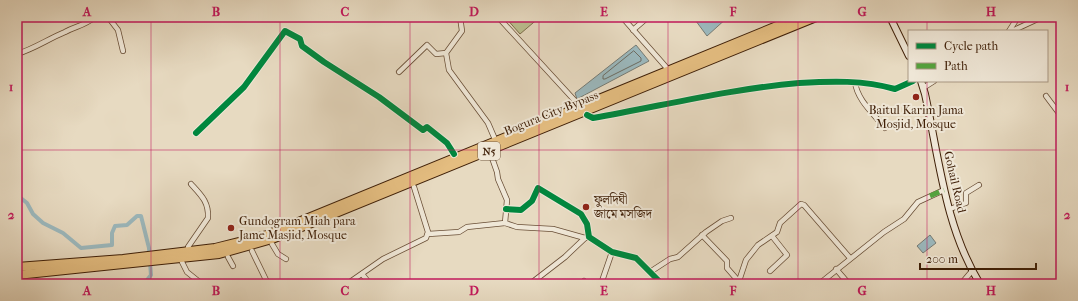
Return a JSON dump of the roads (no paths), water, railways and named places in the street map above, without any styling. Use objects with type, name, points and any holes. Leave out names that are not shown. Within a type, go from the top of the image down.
[{"type":"highway","name":"Bogura City Bypass","points":[[156,258],[214,248],[267,235],[799,17]]},
{"type":"highway","name":"Bogura City Bypass","points":[[156,258],[226,252],[278,237],[816,17]]},
{"type":"highway","points":[[17,267],[156,258]]},
{"type":"highway","points":[[17,275],[145,259]]},
{"type":"main road","points":[[890,17],[908,54]]},
{"type":"main road","name":"Gohail Road","points":[[921,82],[944,190],[964,252],[972,271],[980,284]]},
{"type":"street","points":[[17,54],[34,49],[66,31],[82,26],[95,17]]},
{"type":"street","points":[[108,17],[118,30],[122,51]]},
{"type":"street","points":[[460,17],[462,31],[446,53],[449,70],[488,123],[494,137]]},
{"type":"street","points":[[498,17],[577,103]]},
{"type":"street","points":[[622,17],[666,67]]},
{"type":"street","points":[[633,30],[648,17]]},
{"type":"street","points":[[1010,30],[1018,17]]},
{"type":"street","points":[[1014,30],[1042,17]]},
{"type":"street","points":[[196,133],[244,87],[286,31],[300,39],[302,46],[324,62],[379,97],[423,130],[427,128],[432,131],[447,143],[454,154]]},
{"type":"street","points":[[400,72],[427,45],[436,54],[446,53]]},
{"type":"street","points":[[587,115],[593,118],[767,86],[855,82],[878,84],[895,89],[911,82]]},
{"type":"street","points":[[855,82],[860,98],[885,128]]},
{"type":"street","points":[[923,88],[932,82]]},
{"type":"street","points":[[1046,96],[1061,116]]},
{"type":"street","points":[[491,155],[498,179],[507,200],[505,223]]},
{"type":"street","points":[[188,247],[208,218],[209,212],[206,200],[191,184]]},
{"type":"street","points":[[950,209],[966,202],[966,193],[979,185]]},
{"type":"street","points":[[414,187],[428,234]]},
{"type":"street","points":[[506,209],[521,210],[532,201],[538,188],[581,214],[587,224],[587,238],[530,284]]},
{"type":"street","points":[[819,284],[850,258],[904,218],[918,202],[944,190]]},
{"type":"street","points":[[740,283],[746,260],[758,244],[777,232],[780,223],[803,204],[850,258]]},
{"type":"street","points":[[650,272],[670,259],[678,257],[702,235],[722,221],[731,218]]},
{"type":"street","points":[[428,234],[458,232],[467,227],[505,223],[517,227],[553,229],[587,238],[612,252],[636,258],[662,284]]},
{"type":"street","points":[[347,284],[383,259],[426,238],[428,234]]},
{"type":"street","points":[[702,235],[727,261],[727,268],[740,283]]},
{"type":"street","points":[[770,271],[787,254],[772,236]]},
{"type":"street","points":[[272,244],[278,254],[286,259]]},
{"type":"street","points":[[252,251],[268,284]]},
{"type":"street","points":[[601,284],[612,252]]},
{"type":"street","points":[[228,257],[233,266]]},
{"type":"street","points":[[182,262],[187,272],[202,284]]},
{"type":"street","points":[[836,269],[849,284]]},
{"type":"street","points":[[961,284],[972,271]]},
{"type":"street","points":[[362,274],[370,284]]},
{"type":"water","points":[[693,17],[728,17],[707,36]]},
{"type":"water","points":[[636,45],[649,61],[577,99],[575,93]]},
{"type":"water","points":[[930,235],[936,243],[923,253],[917,246]]},
{"type":"waterway","points":[[17,195],[27,203],[33,214],[43,223],[63,233],[81,248],[112,245],[112,233],[115,226],[127,225],[137,216],[141,216],[149,248],[151,275],[144,284]]},
{"type":"place","name":"Baitul Karim Jama Mosjid, Mosque","points":[[916,97]]},
{"type":"place","name":"ফুলদিঘী জামে মসজিদ","points":[[586,207]]},
{"type":"place","name":"Gundogram Miah para Jame Masjid, Mosque","points":[[231,228]]}]
